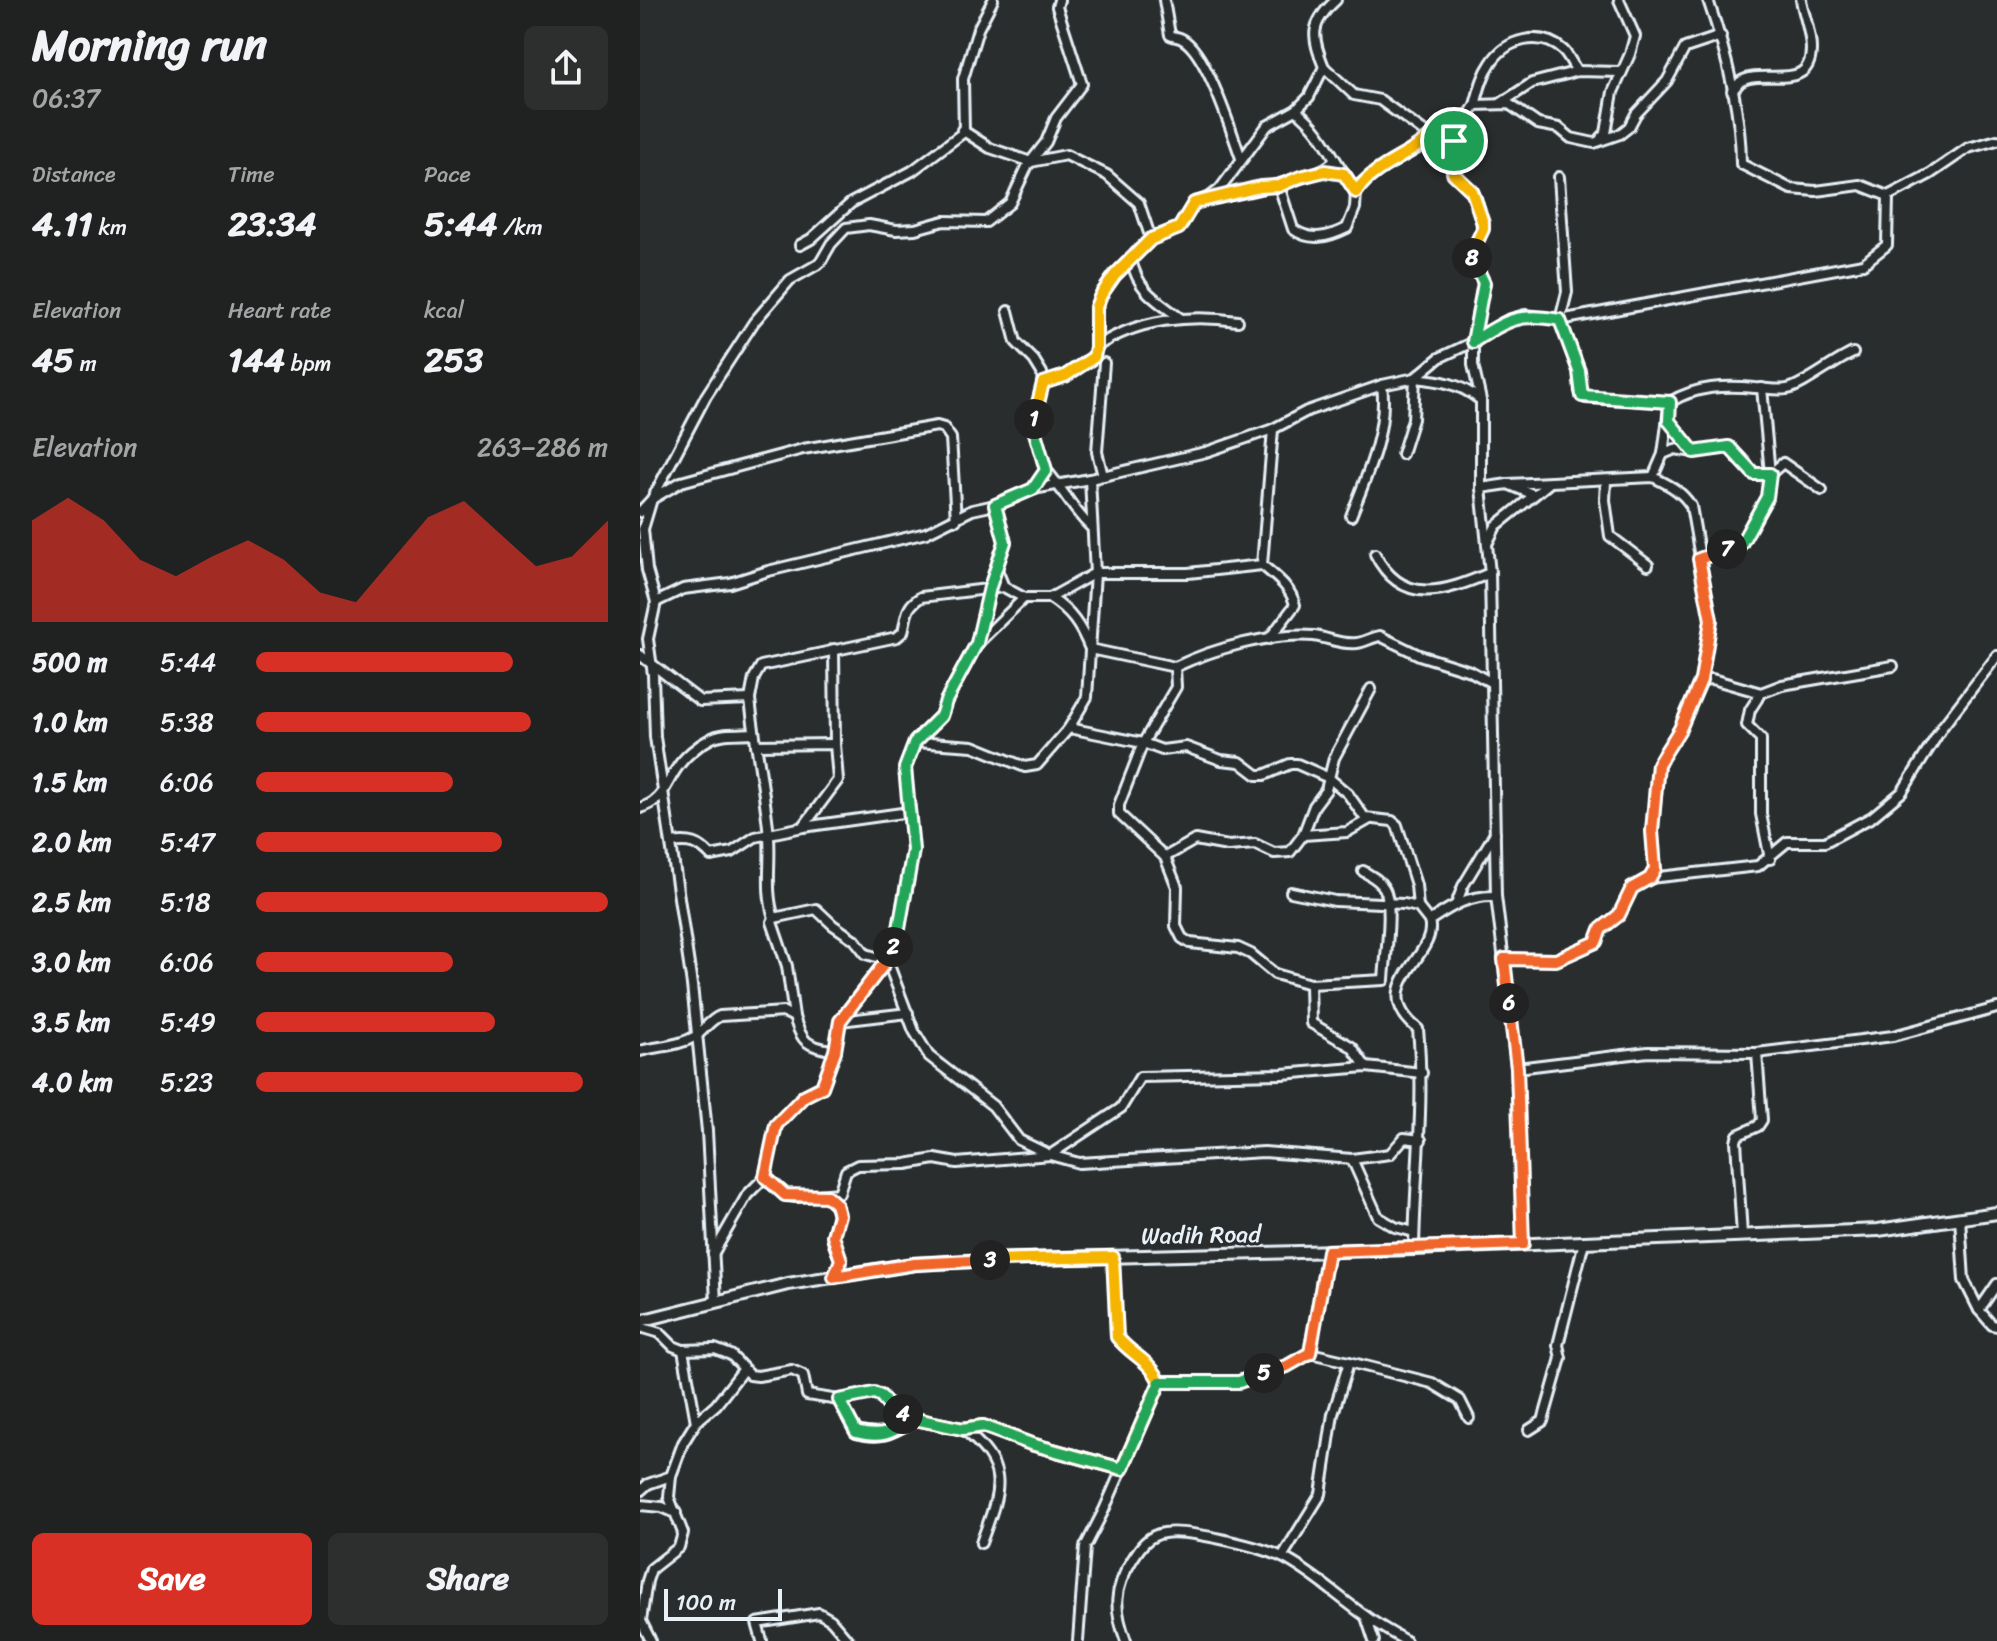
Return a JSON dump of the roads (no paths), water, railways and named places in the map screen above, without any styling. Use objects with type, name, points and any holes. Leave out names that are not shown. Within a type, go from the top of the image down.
[{"type":"street","points":[[963,131],[963,79],[978,29],[993,0]]},
{"type":"street","points":[[716,1302],[707,1131],[672,843],[655,737],[650,663],[644,642],[656,602],[647,570],[643,529],[652,499],[706,396],[765,307],[790,280],[820,263],[831,244],[846,228],[869,225],[896,230],[915,229],[944,221],[990,221],[1010,203],[1031,162],[1046,142],[1056,118],[1082,84],[1057,7],[1059,0]]},
{"type":"street","points":[[1164,0],[1170,35],[1185,40],[1204,67],[1217,92],[1241,158]]},
{"type":"street","points":[[1336,0],[1318,19],[1313,38],[1324,67],[1354,95],[1380,100],[1432,135],[1454,141]]},
{"type":"street","points":[[1594,143],[1606,133],[1613,92],[1635,36],[1619,0]]},
{"type":"street","points":[[1708,0],[1721,36],[1741,136],[1741,164],[1791,189],[1816,191],[1860,185],[1888,196],[1930,174],[1968,148],[1997,140]]},
{"type":"street","points":[[1732,91],[1740,82],[1750,78],[1793,76],[1808,64],[1810,39],[1801,0]]},
{"type":"street","points":[[1475,105],[1501,103],[1517,107],[1538,124],[1559,128],[1571,138],[1594,143],[1624,132],[1636,114],[1667,81],[1685,48],[1721,36]]},
{"type":"street","points":[[1523,1244],[1517,1068],[1496,896],[1490,573],[1481,488],[1481,400],[1473,365],[1473,342],[1484,283],[1474,265],[1472,252],[1483,223],[1472,191],[1453,173],[1454,141],[1475,105],[1480,84],[1493,60],[1504,48],[1530,38],[1555,45],[1564,51],[1577,71]]},
{"type":"street","points":[[1043,383],[1065,376],[1094,357],[1097,302],[1115,275],[1151,239],[1179,228],[1194,203],[1210,197],[1234,171],[1267,126],[1296,110],[1309,97],[1324,67]]},
{"type":"street","points":[[1501,103],[1532,83],[1577,71],[1621,72]]},
{"type":"street","points":[[1296,110],[1310,120],[1356,192]]},
{"type":"street","points":[[963,131],[990,148],[1031,162],[1066,155],[1107,175],[1139,203],[1151,239]]},
{"type":"street","points":[[800,245],[851,203],[912,171],[963,131]]},
{"type":"street","points":[[1279,186],[1293,229],[1319,238],[1347,228],[1355,208],[1356,192],[1368,177],[1418,148],[1432,135]]},
{"type":"street","points":[[1325,171],[1335,159]]},
{"type":"street","points":[[1210,197],[1279,186],[1325,171],[1344,174]]},
{"type":"street","points":[[1559,177],[1567,292],[1560,320],[1579,371],[1582,396],[1670,402],[1700,389],[1785,390],[1797,387],[1831,363],[1853,353]]},
{"type":"street","points":[[1402,454],[1413,419],[1415,378],[1439,358],[1508,320],[1525,315],[1560,320],[1863,264],[1887,245],[1888,196]]},
{"type":"street","points":[[1131,260],[1136,279],[1149,294],[1180,318]]},
{"type":"street","points":[[1008,311],[1016,342],[1042,373],[1043,383],[1033,426],[1046,470],[1071,508],[1092,528]]},
{"type":"street","points":[[1096,347],[1116,333],[1180,318],[1213,317],[1238,321]]},
{"type":"street","points":[[1103,476],[1097,452],[1104,363]]},
{"type":"street","points":[[656,602],[683,589],[730,583],[814,559],[898,542],[956,520],[972,510],[995,505],[1033,489],[1206,452],[1382,385],[1415,378],[1449,381],[1481,400]]},
{"type":"street","points":[[1351,516],[1382,426],[1385,407],[1382,385]]},
{"type":"street","points":[[1699,559],[1741,544],[1767,497],[1770,474],[1762,388]]},
{"type":"street","points":[[1653,477],[1663,454],[1670,402]]},
{"type":"street","points":[[1669,421],[1694,452]]},
{"type":"street","points":[[640,512],[652,499],[681,482],[803,449],[937,426],[944,428],[951,438],[956,520]]},
{"type":"street","points":[[1262,565],[1273,429]]},
{"type":"street","points":[[1663,454],[1675,449],[1694,452],[1729,447],[1754,474],[1770,474],[1783,463]]},
{"type":"street","points":[[1768,454],[1822,490]]},
{"type":"street","points":[[1033,489],[1046,470]]},
{"type":"street","points":[[1481,488],[1653,477],[1684,495],[1691,506],[1711,620],[1701,680],[1680,729],[1658,764],[1652,831],[1655,869],[1650,878]]},
{"type":"street","points":[[915,742],[973,746],[1025,767],[1037,765],[1069,728],[1087,697],[1095,573],[1090,479]]},
{"type":"street","points":[[1606,480],[1605,500],[1610,536],[1648,565]]},
{"type":"street","points":[[1508,484],[1532,494]]},
{"type":"street","points":[[1487,544],[1496,526],[1548,484]]},
{"type":"street","points":[[713,1255],[747,1195],[765,1177],[776,1125],[804,1096],[822,1087],[835,1051],[840,1021],[887,960],[898,934],[913,850],[905,768],[915,742],[941,716],[977,643],[990,587],[1005,542],[995,505]]},
{"type":"street","points":[[1375,554],[1390,577],[1408,589],[1420,591],[1449,588],[1490,573]]},
{"type":"street","points":[[835,1051],[808,1045],[800,1035],[794,1017],[790,979],[767,896],[771,873],[769,834],[750,699],[754,678],[761,666],[897,637],[903,632],[905,612],[911,603],[921,597],[1004,587],[1024,598],[1050,598],[1095,573],[1188,573],[1262,565],[1280,580],[1293,596],[1295,605],[1269,639]]},
{"type":"street","points":[[997,569],[1004,587]]},
{"type":"street","points":[[977,643],[1024,598]]},
{"type":"street","points":[[1050,598],[1072,615],[1090,649]]},
{"type":"street","points":[[1090,649],[1175,667],[1202,654],[1246,642],[1317,636],[1345,644],[1380,636],[1419,655],[1470,671],[1492,683]]},
{"type":"street","points":[[803,827],[838,780],[834,649]]},
{"type":"street","points":[[640,655],[700,701],[750,699]]},
{"type":"street","points":[[1504,959],[1556,960],[1596,942],[1601,929],[1619,915],[1632,888],[1650,878],[1758,866],[1787,842],[1825,842],[1872,817],[1902,792],[1943,726],[1997,656]]},
{"type":"street","points":[[1770,859],[1761,814],[1761,739],[1747,725],[1750,710],[1761,693],[1782,685],[1893,666]]},
{"type":"street","points":[[1175,667],[1176,687],[1143,743],[1119,805],[1119,814],[1165,857],[1177,887],[1176,926],[1182,938],[1190,943],[1238,948],[1251,954],[1275,974],[1310,984],[1384,980],[1400,983]]},
{"type":"street","points":[[1701,680],[1712,679],[1761,693]]},
{"type":"street","points":[[1165,857],[1195,840],[1228,846],[1255,844],[1281,854],[1290,852],[1303,835],[1329,778],[1334,758],[1371,689]]},
{"type":"street","points":[[1069,728],[1143,743],[1162,750],[1186,747],[1221,760],[1240,762],[1257,775],[1297,764],[1329,778],[1348,794],[1360,814],[1370,819],[1392,821],[1397,825],[1416,885],[1418,907],[1431,929],[1400,983],[1399,994],[1405,1019],[1418,1029],[1422,1073],[1414,1249]]},
{"type":"street","points":[[640,808],[649,806],[663,794],[678,765],[708,739],[754,733]]},
{"type":"street","points":[[756,745],[835,744]]},
{"type":"street","points":[[672,843],[685,841],[701,845],[711,856],[732,852],[755,837],[909,812]]},
{"type":"street","points":[[1303,835],[1347,832],[1370,819]]},
{"type":"street","points":[[1457,902],[1463,886],[1496,831]]},
{"type":"street","points":[[1363,871],[1386,889],[1384,980]]},
{"type":"street","points":[[1291,892],[1335,901],[1418,907]]},
{"type":"street","points":[[1429,921],[1457,902],[1496,896]]},
{"type":"street","points":[[774,918],[816,909],[855,940],[866,954],[887,960]]},
{"type":"street","points":[[887,960],[914,1031],[929,1056],[993,1106],[1019,1140],[1050,1155],[1079,1163],[1264,1152],[1352,1159],[1390,1154],[1404,1138],[1421,1140]]},
{"type":"street","points":[[1310,984],[1311,1023],[1352,1047],[1366,1067]]},
{"type":"street","points":[[1517,1068],[1648,1052],[1757,1053],[1893,1036],[1997,1008]]},
{"type":"street","points":[[640,1051],[678,1044],[696,1035],[720,1016],[784,1012],[794,1017]]},
{"type":"street","points":[[840,1021],[908,1013]]},
{"type":"street","points":[[1742,1235],[1736,1141],[1738,1135],[1758,1126],[1762,1120],[1757,1053]]},
{"type":"street","points":[[765,1177],[785,1195],[827,1196],[839,1193],[846,1171],[858,1165],[906,1164],[935,1159],[957,1163],[997,1161],[1050,1155],[1121,1108],[1140,1077],[1282,1074],[1366,1067],[1422,1073]]},
{"type":"street","points":[[1352,1159],[1378,1217],[1395,1227],[1414,1232]]},
{"type":"street","points":[[827,1196],[836,1204],[839,1215],[833,1236],[841,1260],[834,1277]]},
{"type":"street","name":"Wadih Road","points":[[640,1321],[788,1284],[914,1264],[1414,1249],[1878,1230],[1997,1213]]},
{"type":"street","points":[[1960,1218],[1964,1280],[1979,1310],[1992,1325],[1997,1326]]},
{"type":"street","points":[[1529,1430],[1543,1421],[1561,1358],[1558,1345],[1584,1242]]},
{"type":"street","points":[[1310,1353],[1328,1251]]},
{"type":"street","points":[[1113,1257],[1117,1337],[1125,1347],[1152,1366],[1160,1382]]},
{"type":"street","points":[[1979,1310],[1997,1284]]},
{"type":"street","points":[[640,1327],[660,1333],[668,1342],[683,1350],[715,1349],[731,1355],[743,1370],[758,1376],[792,1370],[803,1375],[807,1395],[839,1400],[874,1393],[881,1396],[890,1408],[915,1419],[963,1429],[983,1426],[1031,1444],[1122,1469]]},
{"type":"street","points":[[683,1350],[696,1422]]},
{"type":"street","points":[[1160,1382],[1239,1382],[1287,1366],[1310,1353],[1432,1383],[1460,1400],[1469,1418]]},
{"type":"street","points":[[1282,1557],[1321,1494],[1333,1414],[1349,1362]]},
{"type":"street","points":[[651,1641],[641,1621],[641,1606],[651,1569],[679,1547],[683,1533],[669,1497],[671,1476],[683,1443],[696,1422],[716,1405],[743,1370]]},
{"type":"street","points":[[1078,1641],[1085,1547],[1160,1382]]},
{"type":"street","points":[[839,1400],[856,1432],[865,1435],[875,1437],[892,1432],[915,1419]]},
{"type":"street","points":[[963,1429],[988,1452],[998,1480],[998,1495],[981,1543]]},
{"type":"street","points":[[640,1491],[648,1484],[671,1476]]},
{"type":"street","points":[[640,1505],[662,1507],[676,1514]]},
{"type":"street","points":[[1126,1641],[1117,1621],[1118,1594],[1130,1563],[1145,1541],[1163,1533],[1225,1540],[1282,1557],[1326,1585],[1366,1617],[1406,1641]]},
{"type":"street","points":[[762,1641],[757,1623],[819,1613],[838,1627],[849,1641]]},
{"type":"street","points":[[1366,1617],[1374,1641]]}]
